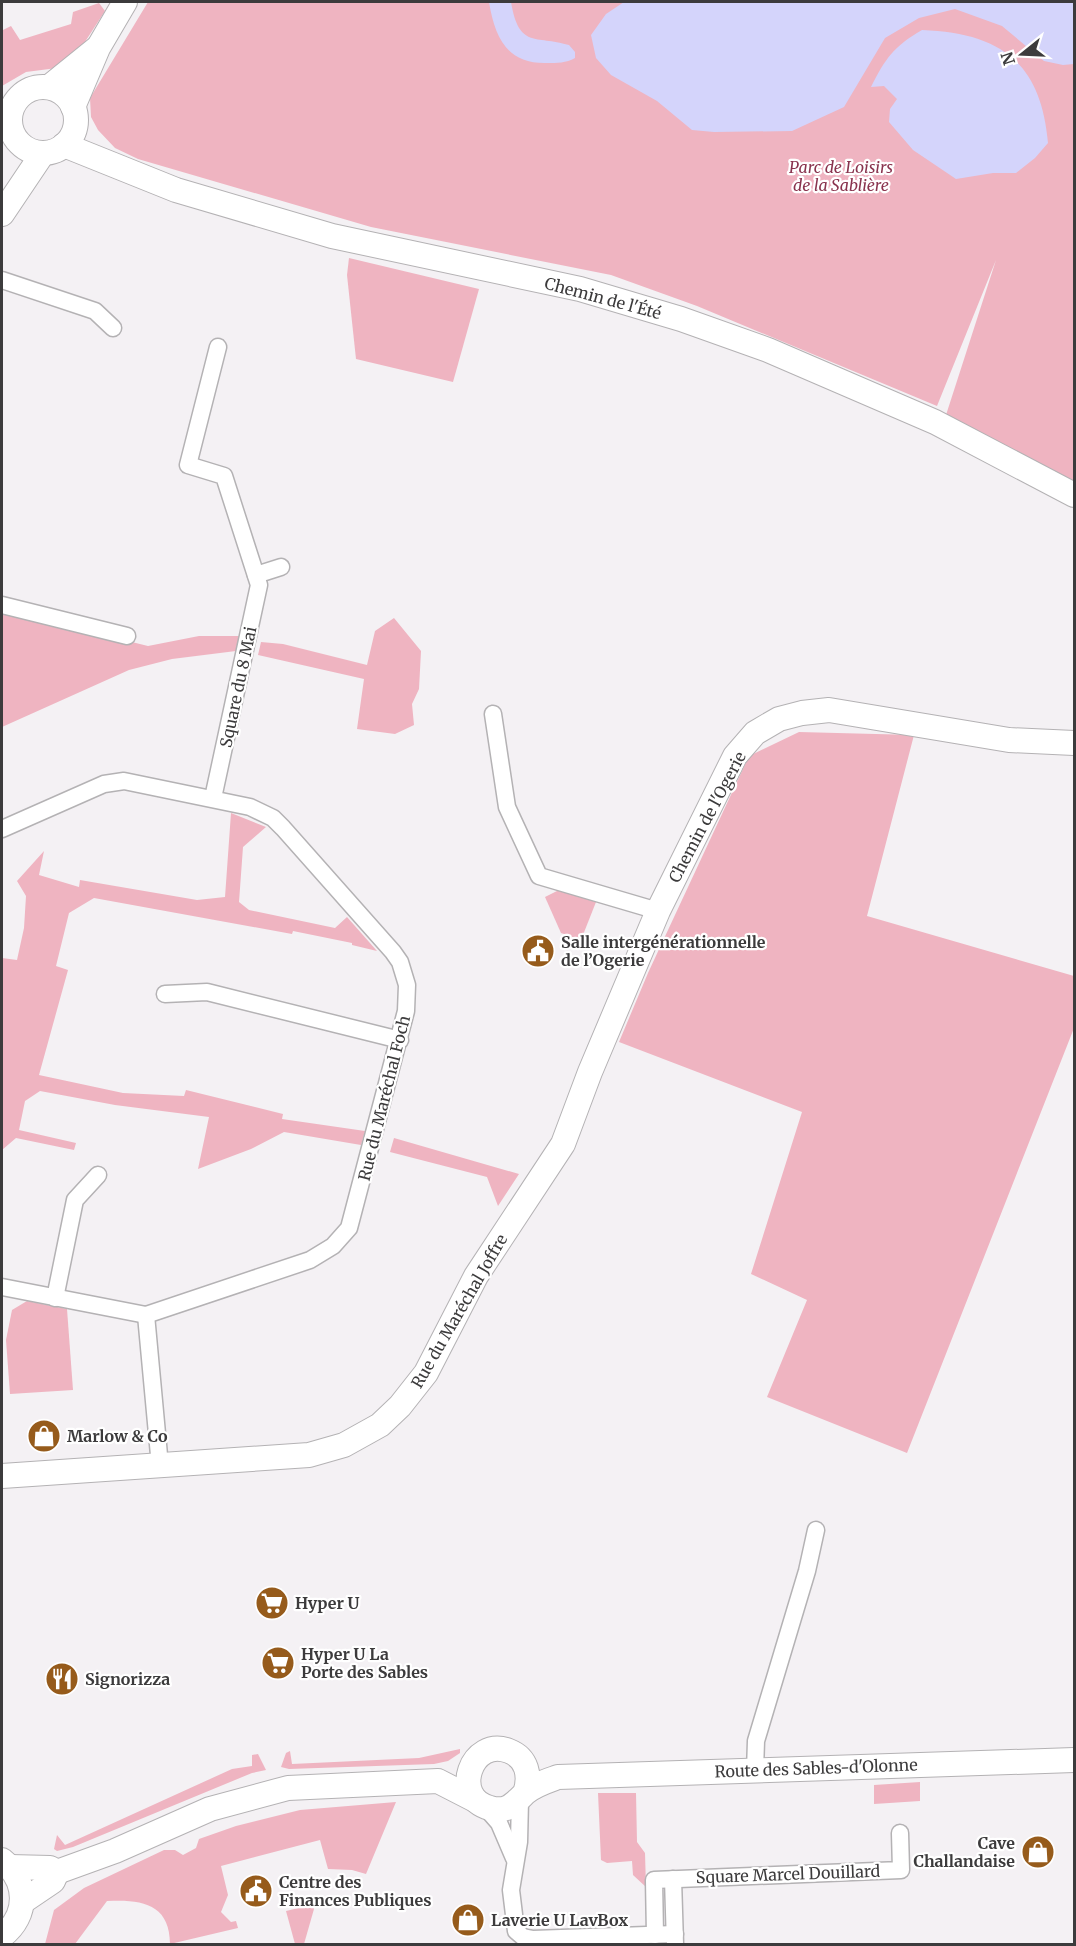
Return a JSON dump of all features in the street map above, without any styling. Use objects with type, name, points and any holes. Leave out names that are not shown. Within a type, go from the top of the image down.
[{"type":"street","points":[[7,205],[54,149],[70,138],[75,114],[98,48],[125,2]]},
{"type":"street","points":[[49,87],[98,48]]},
{"type":"street","points":[[7,205],[16,159],[9,130],[9,100],[29,89],[49,87],[64,94],[75,114]]},
{"type":"street","name":"Chemin de l'Été","points":[[75,114],[109,161]]},
{"type":"street","points":[[9,130],[32,151],[54,149]]},
{"type":"street","name":"Chemin de l'Été","points":[[54,149],[109,161],[128,172],[176,190],[332,236],[580,289],[681,319],[768,350],[934,422],[1074,495]]},
{"type":"street","points":[[2,280],[95,311],[113,328]]},
{"type":"street","name":"Square du 8 Mai","points":[[213,798],[259,585],[224,476],[188,465],[218,347]]},
{"type":"street","points":[[256,575],[281,567]]},
{"type":"street","points":[[2,605],[127,636]]},
{"type":"street","name":"Chemin de l'Ogerie","points":[[590,1072],[658,911],[735,756],[755,733],[779,719],[828,710],[1009,740],[1074,743]]},
{"type":"street","points":[[493,714],[507,807],[539,876],[658,911]]},
{"type":"street","name":"Rue du Maréchal Foch","points":[[2,829],[113,782],[134,782],[250,807],[273,818],[400,962],[406,986],[406,1011],[400,1040],[354,1218],[342,1238],[322,1253],[300,1264],[146,1315]]},
{"type":"street","points":[[165,994],[207,992],[400,1040]]},
{"type":"street","name":"Rue du Maréchal Joffre","points":[[2,1476],[309,1455],[344,1444],[391,1416],[426,1373],[476,1276],[563,1144],[590,1072]]},
{"type":"street","points":[[55,1298],[75,1200],[98,1175]]},
{"type":"street","points":[[2,1287],[146,1315],[160,1466]]},
{"type":"street","points":[[755,1770],[756,1741],[807,1571],[816,1530]]},
{"type":"street","points":[[22,1902],[53,1881],[57,1872],[116,1851],[210,1809],[262,1793],[317,1786],[438,1781],[496,1749],[510,1752],[521,1759],[528,1777],[523,1797],[511,1890],[514,1924],[523,1937],[533,1939],[655,1935],[675,1939]]},
{"type":"street","points":[[475,1759],[468,1782],[481,1804],[499,1823],[514,1858]]},
{"type":"street","name":"Route des Sables-d'Olonne","points":[[521,1759],[558,1777]]},
{"type":"street","name":"Route des Sables-d'Olonne","points":[[523,1797],[558,1777],[1074,1760]]},
{"type":"street","points":[[438,1781],[481,1804],[506,1809],[523,1797]]},
{"type":"street","name":"Square Marcel Douillard","points":[[655,1935],[654,1880],[901,1870],[900,1833]]},
{"type":"street","points":[[6,1864],[50,1868],[57,1872]]},
{"type":"street","points":[[6,1864],[22,1890],[22,1902],[16,1922],[7,1937]]},
{"type":"street","name":"Square Marcel Douillard","points":[[674,1879],[675,1939]]},
{"type":"green space","name":"Parc de Loisirs de la Sablière","points":[[148,2],[1074,2],[1074,485],[946,415],[996,260],[937,406],[697,306],[611,275],[371,227],[138,159],[115,148],[98,130],[91,117],[90,98]]},
{"type":"green space","points":[[99,3],[105,11],[81,48],[57,68],[26,72],[2,86],[3,30],[11,26],[20,40],[71,24],[73,12]]},
{"type":"green space","points":[[349,258],[479,289],[453,382],[356,359],[347,275]]},
{"type":"green space","points":[[2,610],[148,646],[199,636],[239,636],[236,651],[172,659],[129,670],[2,727]]},
{"type":"green space","points":[[394,618],[421,651],[419,689],[412,704],[414,725],[395,734],[357,729],[364,679],[258,655],[261,642],[283,644],[367,665],[375,631]]},
{"type":"green space","points":[[799,732],[914,735],[867,916],[1074,976],[1074,1028],[907,1453],[767,1397],[807,1300],[751,1274],[802,1112],[619,1042],[648,973],[749,756]]},
{"type":"green space","points":[[231,813],[266,827],[243,847],[239,902],[249,910],[335,928],[347,917],[377,951],[352,945],[352,943],[293,931],[292,934],[94,898],[69,913],[56,966],[68,970],[39,1075],[123,1093],[184,1096],[186,1090],[283,1114],[282,1119],[365,1131],[361,1145],[284,1132],[251,1149],[198,1169],[209,1117],[115,1105],[40,1091],[25,1101],[19,1130],[76,1143],[74,1150],[16,1138],[2,1150],[2,958],[17,960],[24,928],[26,896],[17,881],[44,851],[39,875],[79,887],[80,880],[197,900],[225,897]]},
{"type":"green space","points":[[559,890],[596,902],[581,940],[561,933],[545,897]]},
{"type":"green space","points":[[394,1138],[519,1174],[498,1206],[487,1177],[390,1152]]},
{"type":"green space","points":[[27,1301],[67,1309],[73,1390],[10,1394],[6,1340],[12,1310]]},
{"type":"green space","points":[[460,1749],[460,1753],[448,1761],[434,1764],[289,1769],[281,1767],[286,1753],[290,1751],[292,1764],[419,1758]]},
{"type":"green space","points":[[258,1754],[266,1770],[252,1773],[73,1847],[57,1851],[54,1849],[57,1835],[65,1845],[232,1769],[252,1766],[252,1755]]},
{"type":"green space","points":[[920,1782],[920,1801],[874,1804],[874,1785]]},
{"type":"green space","points":[[598,1793],[636,1793],[637,1842],[645,1853],[646,1887],[633,1875],[632,1861],[607,1863],[601,1860]]},
{"type":"green space","points":[[396,1802],[366,1874],[352,1870],[328,1869],[320,1840],[221,1866],[228,1895],[221,1912],[231,1922],[236,1921],[238,1928],[170,1944],[165,1920],[152,1907],[132,1901],[107,1901],[75,1944],[45,1944],[54,1910],[84,1888],[164,1850],[175,1850],[183,1855],[196,1848],[199,1839],[236,1826],[300,1810]]},
{"type":"green space","points":[[311,1905],[314,1909],[304,1944],[295,1944],[286,1911]]},
{"type":"water","points":[[489,2],[511,2],[514,17],[524,34],[569,45],[575,52],[575,58],[558,63],[547,63],[533,62],[513,54],[499,37]]},
{"type":"water","points":[[624,2],[1074,2],[1074,64],[1063,65],[1044,61],[1002,26],[955,9],[919,18],[885,38],[844,107],[792,131],[692,130],[657,101],[611,75],[596,58],[591,35],[606,14]]},
{"type":"water","points":[[922,30],[950,32],[994,46],[1012,57],[1026,72],[1044,115],[1048,143],[1035,158],[1016,173],[993,173],[956,179],[913,150],[889,122],[890,109],[897,99],[884,86],[871,87],[891,54]]},
{"type":"place","name":"Salle intergénérationnelle de l’Ogerie","points":[[538,951]]},
{"type":"place","name":"Marlow & Co","points":[[44,1436]]},
{"type":"place","name":"Hyper U","points":[[272,1603]]},
{"type":"place","name":"Hyper U La Porte des Sables","points":[[278,1663]]},
{"type":"place","name":"Signorizza","points":[[62,1679]]},
{"type":"place","name":"Cave Challandaise","points":[[1038,1852]]},
{"type":"place","name":"Centre des Finances Publiques","points":[[256,1891]]},
{"type":"place","name":"Laverie U LavBox","points":[[468,1920]]}]
